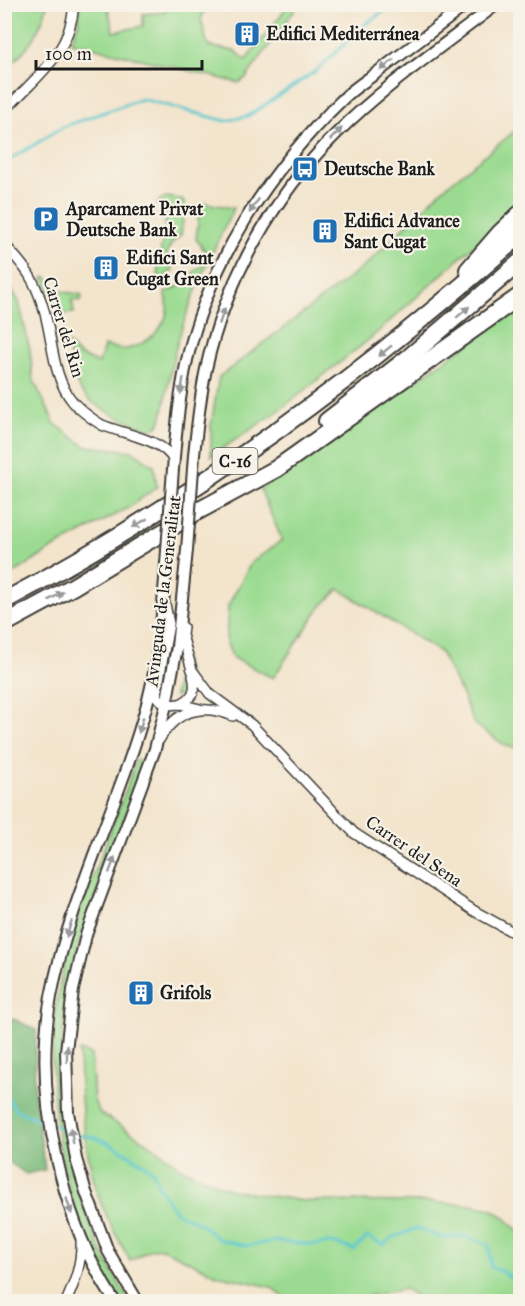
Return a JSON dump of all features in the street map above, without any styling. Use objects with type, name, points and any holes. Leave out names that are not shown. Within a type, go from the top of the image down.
[{"type":"highway","points":[[430,313],[500,232],[520,214]]},
{"type":"highway","name":"C-16","points":[[4,601],[115,538],[225,468],[341,385],[430,313],[520,235]]},
{"type":"highway","name":"C-16","points":[[4,624],[74,586],[198,511],[273,460],[363,394],[451,323],[520,262]]},
{"type":"highway","points":[[198,511],[276,469],[520,296]]},
{"type":"street","points":[[4,112],[39,77],[62,48],[73,21],[74,4]]},
{"type":"street","name":"Avinguda de la Generalitat","points":[[115,1302],[81,1241],[64,1192],[48,1103],[46,1045],[51,999],[60,956],[77,902],[133,752],[148,702],[164,599],[173,465],[187,360],[209,292],[244,222],[281,166],[345,97],[467,4]]},
{"type":"street","name":"Avinguda de la Generalitat","points":[[138,1302],[108,1251],[76,1159],[68,1112],[66,1051],[73,990],[86,935],[155,749],[166,705],[177,647],[194,455],[206,368],[228,300],[245,262],[274,209],[309,162],[372,102],[497,4]]},
{"type":"street","name":"Carrer del Rin","points":[[4,244],[28,271],[36,287],[45,311],[59,378],[73,402],[99,424],[159,445],[171,455],[173,465]]},
{"type":"street","points":[[159,445],[165,444],[177,427]]},
{"type":"street","name":"Carrer del Sena","points":[[180,704],[189,700],[196,684],[182,635],[184,578]]},
{"type":"street","points":[[164,599],[169,624],[156,696],[166,705]]},
{"type":"street","name":"Carrer del Sena","points":[[192,670],[210,694],[252,725],[354,833],[483,917],[520,936]]},
{"type":"street","name":"Carrer del Sena","points":[[166,705],[180,704],[200,709],[214,709],[252,725]]},
{"type":"street","points":[[155,749],[165,730],[175,720],[200,709]]},
{"type":"street","points":[[66,1302],[78,1273],[82,1251],[81,1241]]},
{"type":"green space","points":[[5,4],[47,5],[31,41],[5,71]]},
{"type":"green space","points":[[81,5],[107,5],[114,32],[143,26],[143,14],[165,12],[165,5],[207,5],[201,19],[208,46],[235,51],[246,60],[287,7],[298,5],[246,78],[239,83],[71,42],[78,24]]},
{"type":"green space","points":[[520,127],[520,204],[371,338],[277,412],[211,456],[211,425],[219,377],[367,264],[444,188]]},
{"type":"green space","points":[[166,197],[181,199],[185,204],[181,235],[170,247],[167,255],[173,270],[159,282],[158,266],[168,206],[157,205]]},
{"type":"green space","points":[[204,203],[234,208],[195,291],[175,353],[161,421],[151,429],[110,413],[83,394],[74,376],[68,344],[79,355],[99,364],[104,346],[127,349],[153,336],[164,321],[167,312],[165,293],[188,282],[204,260],[205,251],[196,239],[200,206]]},
{"type":"green space","points":[[4,276],[19,302],[30,350],[33,379],[55,424],[85,446],[133,451],[154,466],[157,487],[128,508],[52,549],[5,579]]},
{"type":"green space","points":[[47,277],[56,290],[82,295],[81,301],[72,300],[74,313],[60,314],[43,278]]},
{"type":"green space","points":[[520,308],[520,748],[506,746],[474,724],[440,652],[339,589],[319,609],[273,678],[233,658],[226,642],[228,606],[251,563],[282,540],[260,489]]},
{"type":"green space","points":[[182,653],[191,686],[183,696],[174,696]]},
{"type":"green space","points":[[136,760],[144,762],[72,965],[65,1001],[62,1046],[64,1101],[72,1161],[88,1219],[99,1246],[130,1301],[122,1301],[99,1264],[81,1223],[67,1180],[58,1135],[53,1090],[53,1045],[57,1000],[73,932]]},
{"type":"green space","points":[[5,1015],[36,1030],[34,1091],[45,1170],[26,1174],[5,1159]]},
{"type":"green space","points":[[79,1051],[91,1054],[94,1101],[100,1113],[153,1146],[181,1168],[231,1190],[304,1201],[430,1202],[491,1209],[503,1216],[520,1233],[520,1301],[423,1301],[405,1289],[340,1301],[297,1301],[285,1298],[271,1287],[217,1275],[162,1248],[151,1249],[130,1261],[110,1224],[95,1185],[83,1118]]},
{"type":"waterway","points":[[4,163],[65,126],[142,99],[226,121],[248,116],[316,71],[367,23],[384,11],[407,6]]},
{"type":"waterway","points":[[4,1091],[16,1110],[47,1123]]},
{"type":"waterway","points":[[53,1125],[69,1132]]},
{"type":"waterway","points":[[75,1135],[91,1136],[108,1143],[148,1167],[154,1172],[159,1188],[176,1212],[201,1224],[218,1239],[246,1246],[276,1241],[315,1245],[328,1243],[354,1250],[367,1237],[383,1245],[392,1238],[417,1228],[442,1238],[463,1236],[487,1244],[491,1267],[505,1273],[520,1285]]},
{"type":"place","name":"Edifici Mediterránea","points":[[247,34]]},
{"type":"place","name":"Deutsche Bank","points":[[305,169]]},
{"type":"place","name":"Aparcament Privat Deutsche Bank","points":[[46,219]]},
{"type":"place","name":"Edifici Advance Sant Cugat","points":[[325,231]]},
{"type":"place","name":"Edifici Sant Cugat Green","points":[[106,268]]},
{"type":"place","name":"Grifols","points":[[141,993]]}]
